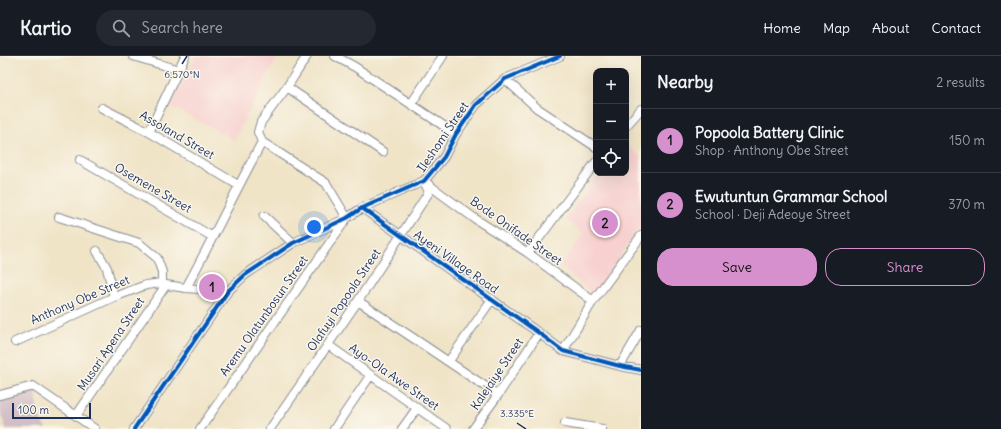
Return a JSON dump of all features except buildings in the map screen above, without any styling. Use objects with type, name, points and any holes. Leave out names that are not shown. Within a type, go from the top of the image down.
[{"type":"street","points":[[133,56],[179,70]]},
{"type":"street","points":[[149,132],[185,56]]},
{"type":"street","points":[[307,56],[287,87],[261,122],[258,132],[262,142],[326,183],[347,218]]},
{"type":"street","points":[[335,56],[355,67],[456,134]]},
{"type":"street","points":[[411,104],[443,56]]},
{"type":"street","name":"Ileshomi Street","points":[[424,181],[444,156],[456,134],[476,105],[505,80],[560,56]]},
{"type":"street","points":[[505,80],[537,108],[593,145]]},
{"type":"street","points":[[287,87],[384,152]]},
{"type":"street","name":"Assoland Street","points":[[102,108],[149,132],[238,185]]},
{"type":"street","points":[[629,122],[641,108]]},
{"type":"street","points":[[186,288],[214,237],[238,185],[262,142]]},
{"type":"street","name":"Osemene Street","points":[[80,160],[214,237]]},
{"type":"street","points":[[528,253],[593,166]]},
{"type":"street","points":[[134,429],[228,291],[245,275],[293,243],[347,218],[362,208],[424,181]]},
{"type":"street","name":"Olafuyi Popoola Street","points":[[270,429],[402,236],[429,192],[424,181]]},
{"type":"street","name":"Bode Onifade Street","points":[[424,181],[474,218],[528,253],[594,301]]},
{"type":"street","name":"Ayeni Village Road","points":[[362,208],[492,299],[563,351]]},
{"type":"street","points":[[264,216],[293,243]]},
{"type":"street","points":[[59,217],[139,242],[157,258],[164,284]]},
{"type":"street","name":"Aremu Olatunbosun Street","points":[[200,429],[347,218]]},
{"type":"street","points":[[641,236],[594,301],[563,351],[641,370]]},
{"type":"street","points":[[97,251],[107,268],[114,297]]},
{"type":"street","name":"Anthony Obe Street","points":[[14,342],[114,297],[146,285],[164,284],[186,288],[228,291]]},
{"type":"street","name":"Musari Apena Street","points":[[76,416],[164,284]]},
{"type":"street","points":[[449,361],[492,299]]},
{"type":"street","points":[[358,301],[498,394]]},
{"type":"street","points":[[620,366],[641,330]]},
{"type":"street","name":"Kalejaiye Street","points":[[473,429],[539,333]]},
{"type":"street","name":"Ayo-Ola Awe Street","points":[[328,345],[447,429]]},
{"type":"street","points":[[334,429],[370,376]]},
{"type":"street","points":[[0,395],[33,386],[94,429]]},
{"type":"street","points":[[402,429],[417,408]]},
{"type":"street","points":[[565,423],[602,429]]},
{"type":"shaded area","points":[[196,56],[278,56],[234,140],[170,106]]},
{"type":"shaded area","points":[[629,147],[641,157],[641,226],[594,295],[560,266],[584,234],[565,219],[598,176],[629,176]]},
{"type":"shaded area","points":[[36,383],[38,416],[46,429],[6,429],[0,411],[0,396]]},
{"type":"cycle path","points":[[134,429],[228,291],[245,275],[293,243],[347,218],[362,208],[424,181],[444,157],[456,134],[476,105],[505,79],[560,56]]},
{"type":"cycle path","points":[[362,208],[563,351],[641,370]]},
{"type":"place","name":"Ewutuntun Grammar School","points":[[605,223]]},
{"type":"place","name":"Popoola Battery Clinic","points":[[212,287]]}]
